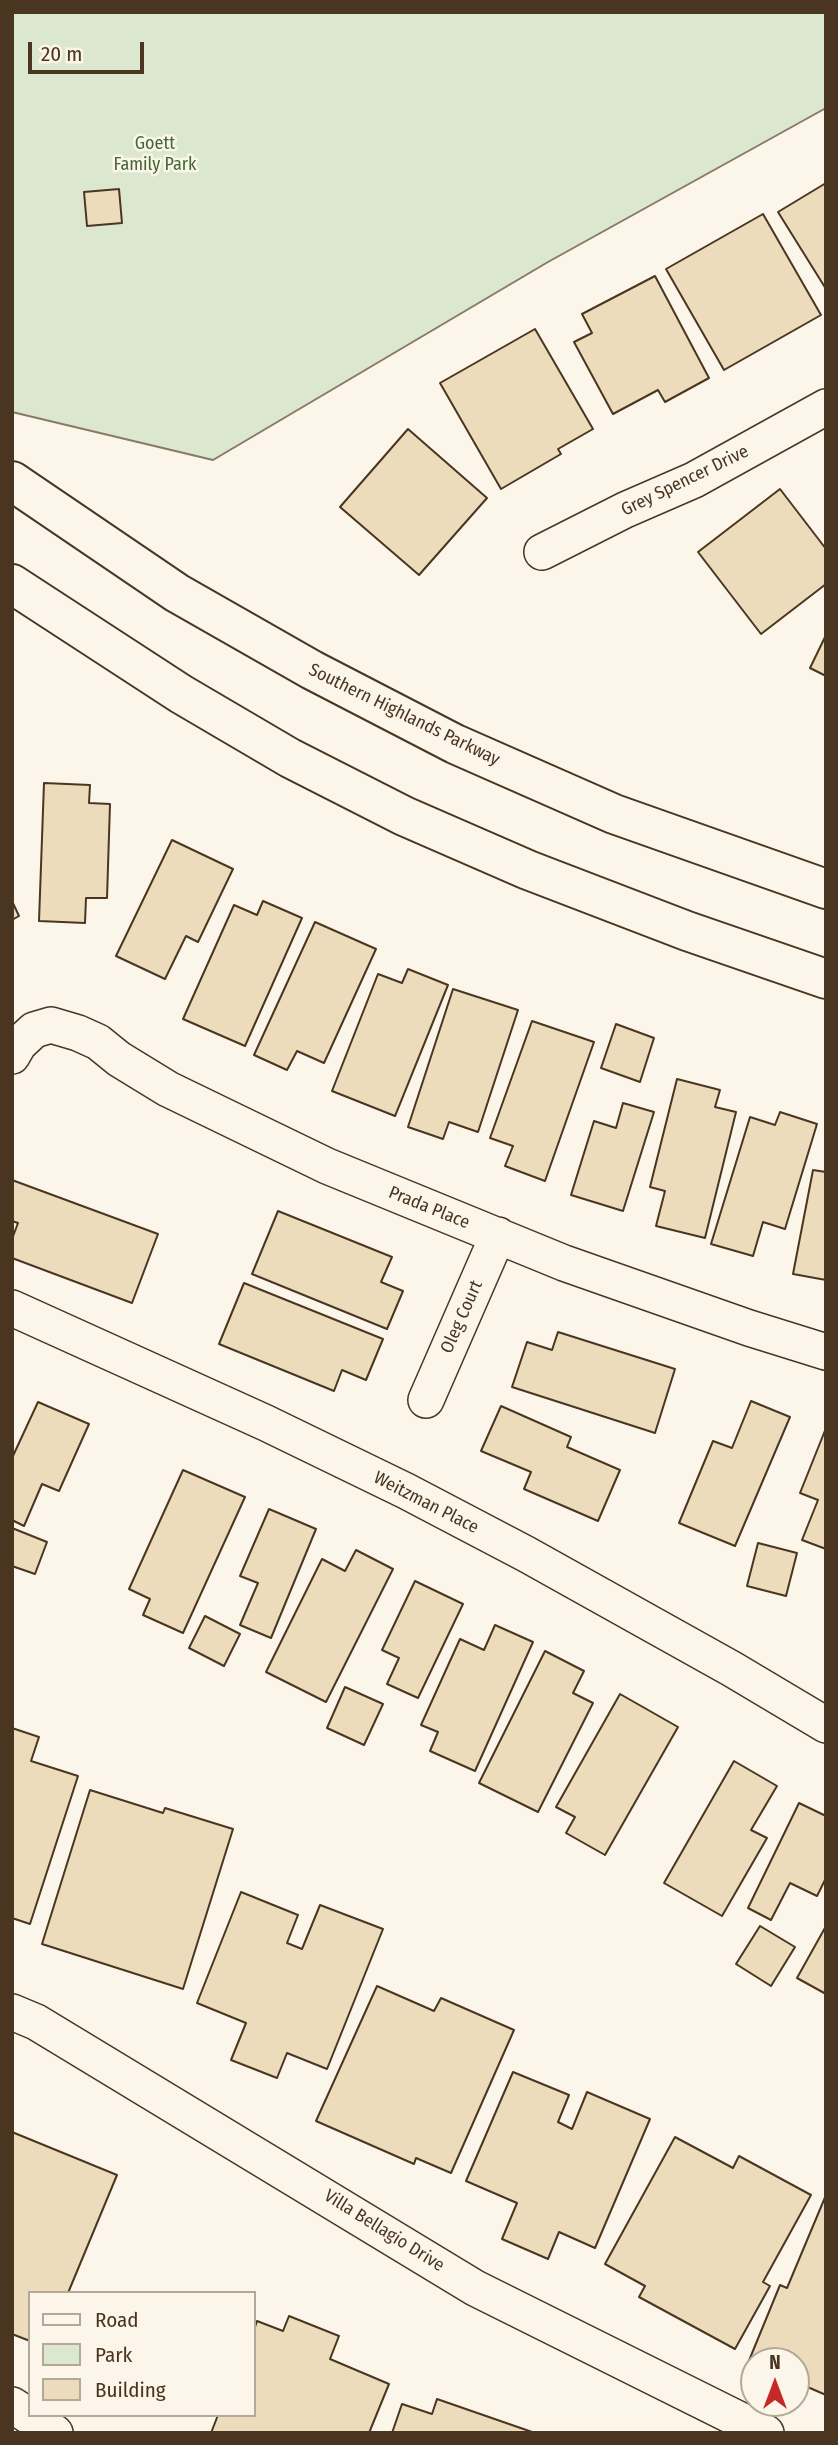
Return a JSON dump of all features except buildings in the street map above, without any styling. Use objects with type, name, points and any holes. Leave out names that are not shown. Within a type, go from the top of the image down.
[{"type":"main road","name":"Southern Highlands Parkway","points":[[12,481],[188,599],[312,670],[455,744],[614,814],[826,889]]},
{"type":"main road","points":[[12,584],[192,700],[290,758],[404,816],[552,879],[687,931],[826,979]]},
{"type":"street","name":"Grey Spencer Drive","points":[[542,552],[625,510],[695,480],[826,407]]},
{"type":"street","name":"Prada Place","points":[[12,1056],[19,1044],[34,1030],[51,1025],[78,1033],[98,1042],[119,1059],[168,1089],[327,1166],[565,1263],[749,1328],[826,1352]]},
{"type":"street","name":"Oleg Court","points":[[426,1400],[498,1235]]},
{"type":"street","name":"Weitzman Place","points":[[12,1308],[266,1423],[406,1492],[562,1574],[826,1725]]},
{"type":"street","name":"Villa Bellagio Drive","points":[[12,2012],[36,2022],[475,2288],[766,2433]]},
{"type":"street","points":[[12,2405],[28,2415]]},
{"type":"street","points":[[30,2417],[55,2433]]},
{"type":"green space","name":"Goett Family Park","points":[[12,12],[826,12],[826,108],[548,262],[213,460],[12,412]]}]
